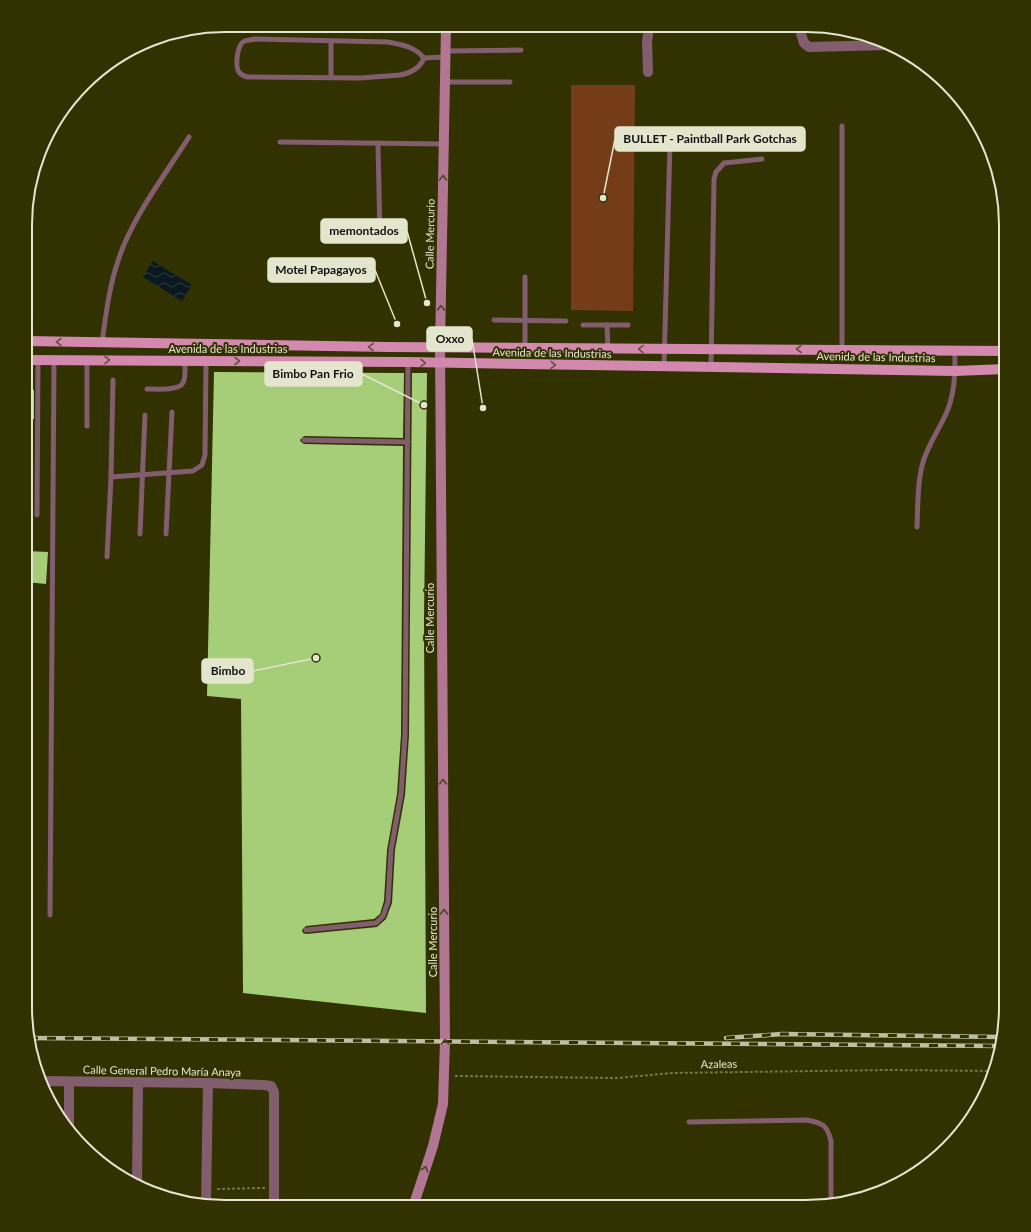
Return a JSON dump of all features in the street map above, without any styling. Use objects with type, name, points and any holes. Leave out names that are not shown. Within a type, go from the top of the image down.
[{"type":"main road","name":"Calle Mercurio","points":[[415,1200],[438,1128],[443,1104],[445,1041],[440,347],[446,32]]},
{"type":"main road","name":"Avenida de las Industrias","points":[[32,342],[388,347],[999,351]]},
{"type":"main road","points":[[75,342],[75,360]]},
{"type":"main road","points":[[388,347],[388,362]]},
{"type":"main road","points":[[865,350],[865,368]]},
{"type":"main road","name":"Avenida de las Industrias","points":[[32,360],[408,362],[865,368],[955,371],[999,370]]},
{"type":"street","points":[[648,32],[647,41],[648,72]]},
{"type":"street","points":[[802,32],[804,43],[810,46],[876,45]]},
{"type":"street","name":"Calle General Pedro María Anaya","points":[[47,1081],[269,1085],[273,1089],[274,1097],[274,1188]]},
{"type":"street","points":[[69,1082],[69,1120]]},
{"type":"street","points":[[137,1178],[138,1082]]},
{"type":"street","points":[[206,1199],[208,1083]]},
{"type":"street","points":[[274,1188],[274,1200]]},
{"type":"lane","points":[[424,58],[415,49],[388,42],[255,39],[242,43],[239,47],[237,56],[238,69],[240,73],[247,77],[360,78],[407,74],[419,66],[424,58],[445,54],[521,50]]},
{"type":"lane","points":[[330,77],[331,41]]},
{"type":"lane","points":[[444,82],[510,82]]},
{"type":"lane","points":[[842,126],[842,350]]},
{"type":"lane","points":[[102,342],[112,281],[124,244],[145,206],[189,137]]},
{"type":"lane","points":[[280,142],[444,144]]},
{"type":"lane","points":[[378,143],[380,238]]},
{"type":"lane","points":[[664,366],[670,143]]},
{"type":"lane","points":[[711,367],[714,179],[716,172],[724,163],[762,159]]},
{"type":"lane","points":[[525,277],[525,348]]},
{"type":"lane","points":[[494,320],[566,321]]},
{"type":"lane","points":[[583,325],[628,325]]},
{"type":"lane","points":[[607,325],[608,348]]},
{"type":"lane","points":[[917,527],[922,466],[929,447],[946,416],[955,371],[955,350]]},
{"type":"lane","points":[[50,915],[54,359]]},
{"type":"lane","points":[[37,515],[38,360]]},
{"type":"lane","points":[[87,426],[88,360]]},
{"type":"lane","points":[[147,389],[176,388],[180,386],[183,382],[185,361]]},
{"type":"lane","points":[[111,477],[196,470],[202,465],[204,460],[206,361]]},
{"type":"lane","points":[[306,930],[376,923],[383,916],[388,902],[392,839],[401,794],[404,760],[408,362]]},
{"type":"lane","points":[[108,557],[113,380]]},
{"type":"lane","points":[[166,534],[172,412]]},
{"type":"lane","points":[[140,534],[145,415]]},
{"type":"lane","points":[[304,440],[408,442]]},
{"type":"lane","points":[[689,1122],[807,1120],[818,1122],[823,1125],[828,1132],[831,1141],[831,1198]]},
{"type":"path","name":"Azaleas","points":[[444,1076],[617,1078],[672,1073],[888,1070],[988,1071]]},
{"type":"path","points":[[206,1189],[274,1188]]},
{"type":"shaded area","points":[[571,85],[635,85],[633,311],[571,310]]},
{"type":"water","points":[[153,261],[192,285],[182,301],[143,277]]},
{"type":"building","points":[[214,372],[404,373],[403,438],[304,436],[300,440],[304,444],[403,446],[401,735],[397,794],[387,850],[384,901],[380,914],[374,919],[306,926],[302,930],[303,933],[306,934],[377,927],[386,919],[392,903],[395,850],[405,795],[409,735],[412,373],[427,373],[424,620],[426,1013],[243,993],[241,699],[207,696]]},
{"type":"building","points":[[32,390],[34,390],[34,419],[32,419]]},
{"type":"building","points":[[32,551],[48,552],[46,584],[32,583]]},
{"type":"railway","points":[[726,1038],[782,1034],[996,1037]]},
{"type":"railway","points":[[35,1038],[995,1046]]},
{"type":"place","name":"BULLET - Paintball Park Gotchas","points":[[603,198]]},
{"type":"place","name":"memontados","points":[[427,303]]},
{"type":"place","name":"Motel Papagayos","points":[[397,324]]},
{"type":"place","name":"Bimbo Pan Frio","points":[[424,405]]},
{"type":"place","name":"Oxxo","points":[[483,408]]},
{"type":"place","name":"Bimbo","points":[[316,658]]}]
